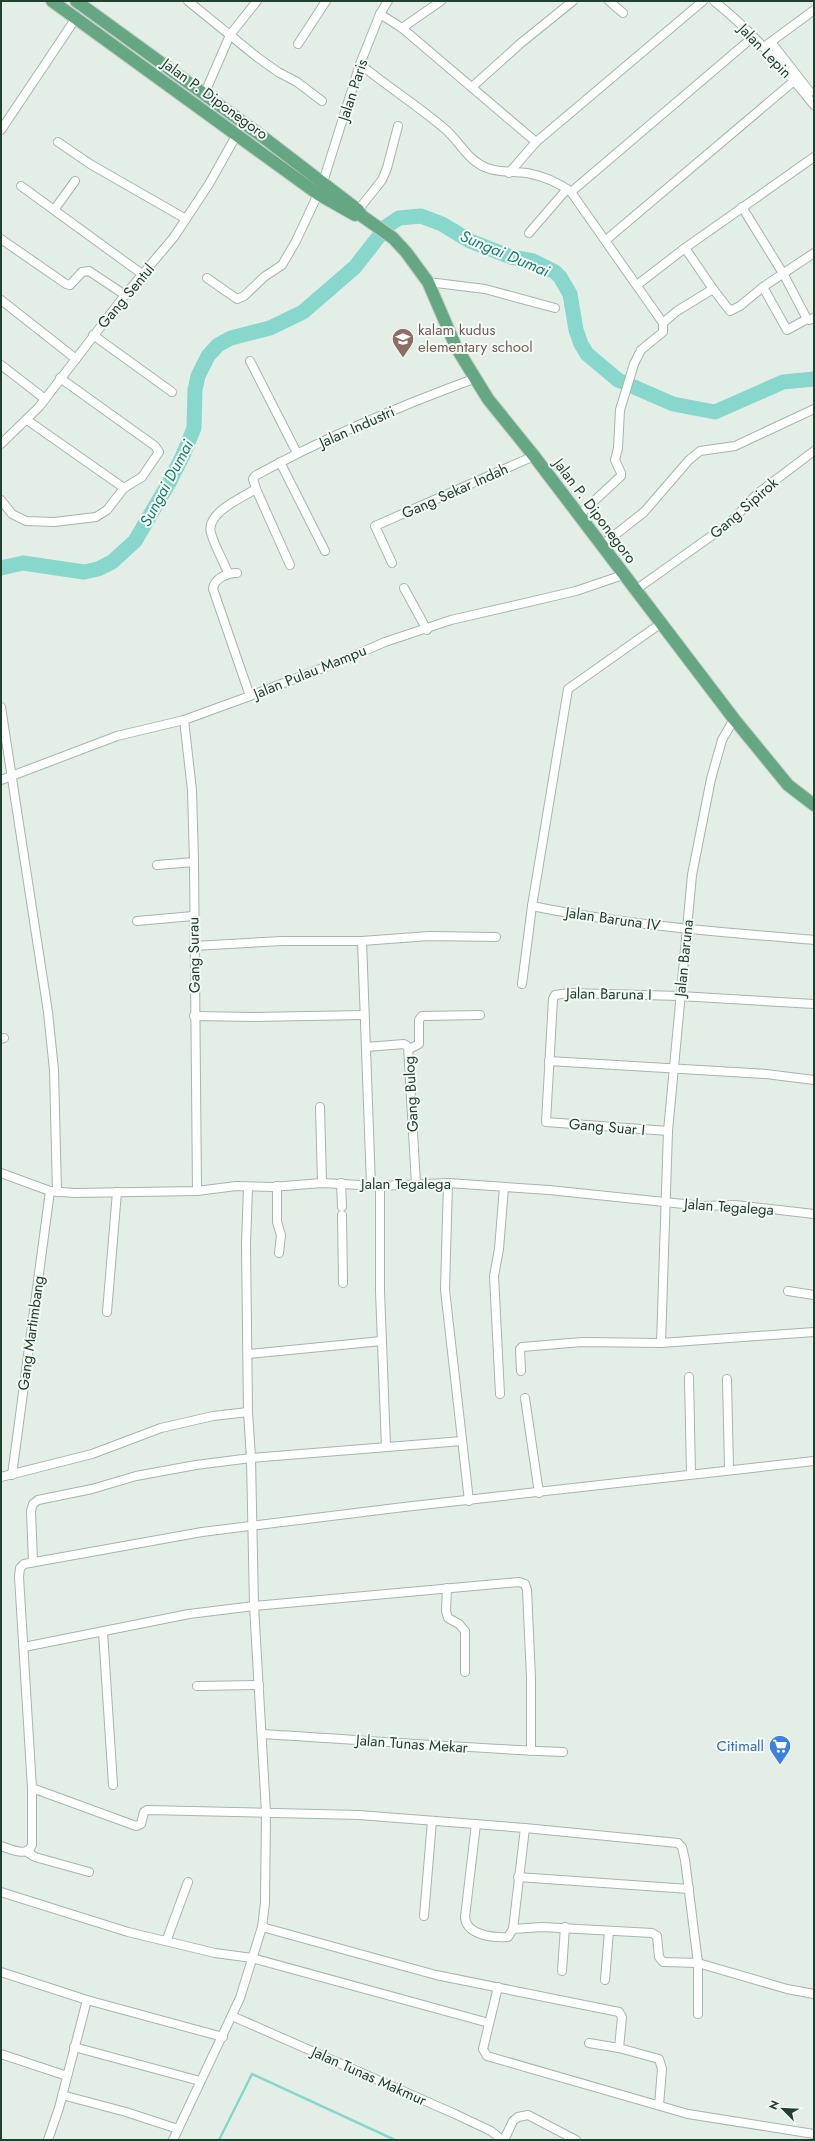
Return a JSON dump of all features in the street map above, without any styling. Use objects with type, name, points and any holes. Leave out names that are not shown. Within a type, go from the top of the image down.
[{"type":"main road","name":"Jalan P. Diponegoro","points":[[52,1],[236,136],[318,194],[362,216],[402,247],[428,282],[456,347],[488,400],[534,456],[634,590],[734,719],[788,785],[814,805]]},
{"type":"main road","points":[[76,1],[323,182],[362,216]]},
{"type":"main road","points":[[198,108],[204,95]]},
{"type":"street","points":[[188,1],[230,36],[278,72],[297,82],[322,101]]},
{"type":"street","points":[[204,95],[230,36],[257,1]]},
{"type":"street","points":[[298,44],[326,1]]},
{"type":"street","name":"Jalan Paris","points":[[323,182],[360,64],[380,14],[388,1]]},
{"type":"street","points":[[402,28],[441,1]]},
{"type":"street","points":[[472,87],[521,43],[573,1]]},
{"type":"street","points":[[609,1],[623,13]]},
{"type":"street","points":[[509,173],[536,142],[703,1]]},
{"type":"street","name":"Jalan Lepin","points":[[714,1],[753,37],[814,105]]},
{"type":"street","points":[[763,48],[814,10]]},
{"type":"street","points":[[380,14],[402,28],[536,142]]},
{"type":"street","points":[[1,130],[76,18]]},
{"type":"street","points":[[529,233],[569,190],[753,37]]},
{"type":"street","points":[[771,42],[814,97]]},
{"type":"street","points":[[360,64],[433,119],[447,131],[470,157],[487,168],[509,173],[526,173],[551,180],[569,190],[664,323]]},
{"type":"street","points":[[606,240],[794,81]]},
{"type":"street","points":[[362,216],[387,168],[398,126]]},
{"type":"street","name":"Gang Sentul","points":[[1,444],[27,420],[45,399],[93,335],[142,274],[160,255],[209,184],[236,136]]},
{"type":"street","points":[[58,142],[90,164],[186,219]]},
{"type":"street","points":[[637,285],[684,248],[814,157]]},
{"type":"street","points":[[54,210],[75,182]]},
{"type":"street","points":[[21,186],[142,274]]},
{"type":"street","points":[[207,278],[237,299],[244,296],[264,276],[282,265],[296,241],[318,194]]},
{"type":"street","points":[[742,207],[810,318],[787,330],[763,287]]},
{"type":"street","points":[[1,239],[66,284],[70,285],[82,272],[89,271],[125,295]]},
{"type":"street","points":[[684,248],[730,311],[740,306],[763,287],[784,275],[814,253]]},
{"type":"street","points":[[428,282],[485,289],[555,308]]},
{"type":"street","points":[[578,516],[621,476],[615,460],[618,448],[619,413],[634,364],[641,350],[663,332],[664,323],[677,311],[713,288]]},
{"type":"street","points":[[1,300],[76,359]]},
{"type":"street","points":[[93,335],[172,392]]},
{"type":"street","points":[[250,361],[297,453]]},
{"type":"street","points":[[1,365],[45,399]]},
{"type":"street","points":[[1,500],[12,514],[18,519],[26,521],[54,522],[96,517],[107,510],[124,488],[142,477],[156,457],[158,449],[60,378]]},
{"type":"street","name":"Jalan Industri","points":[[256,489],[253,479],[255,476],[297,453],[324,443],[406,404],[476,378]]},
{"type":"street","points":[[602,546],[644,512],[689,460],[700,451],[739,445],[814,409]]},
{"type":"street","points":[[27,420],[124,488]]},
{"type":"street","name":"Gang Sipirok","points":[[634,590],[731,522],[757,494],[814,451]]},
{"type":"street","name":"Gang Sekar Indah","points":[[392,563],[375,526],[534,456]]},
{"type":"street","points":[[280,462],[325,551]]},
{"type":"street","points":[[228,573],[211,533],[211,524],[214,518],[222,510],[256,489],[290,565]]},
{"type":"street","points":[[237,573],[228,573],[215,582],[213,585],[213,593],[250,696]]},
{"type":"street","name":"Jalan Pulau Mampu","points":[[1,780],[117,736],[184,720],[341,661],[385,642],[427,630],[452,620],[576,591],[623,575]]},
{"type":"street","points":[[404,588],[427,630]]},
{"type":"street","points":[[522,984],[532,906],[568,689],[660,624]]},
{"type":"street","name":"Gang Martimbang","points":[[1,707],[52,1047],[53,1192],[12,1475]]},
{"type":"street","name":"Jalan Baruna","points":[[661,1343],[668,1131],[686,929],[694,862],[703,812],[719,749],[734,719]]},
{"type":"street","name":"Gang Surau","points":[[184,720],[192,790],[194,862],[193,916],[197,1191]]},
{"type":"street","points":[[157,865],[194,862]]},
{"type":"street","name":"Jalan Baruna IV","points":[[532,906],[584,917],[686,929],[814,940]]},
{"type":"street","points":[[137,920],[193,916]]},
{"type":"street","points":[[194,946],[282,941],[362,941],[429,936],[496,937]]},
{"type":"street","points":[[362,941],[371,1185]]},
{"type":"street","name":"Jalan Baruna I","points":[[546,1122],[548,1061],[553,999],[557,994],[680,996],[814,1004]]},
{"type":"street","points":[[194,1016],[254,1017],[364,1015]]},
{"type":"street","points":[[409,1049],[419,1044],[419,1020],[422,1016],[480,1015]]},
{"type":"street","name":"Gang Bulog","points":[[366,1046],[404,1044],[409,1049],[416,1184]]},
{"type":"street","points":[[548,1061],[766,1074],[814,1080]]},
{"type":"street","points":[[320,1107],[322,1183]]},
{"type":"street","name":"Gang Suar I","points":[[546,1122],[668,1131]]},
{"type":"street","name":"Jalan Tegalega","points":[[1,1173],[53,1192],[197,1191],[248,1186],[322,1183],[380,1186],[448,1183],[703,1206],[735,1205],[814,1214]]},
{"type":"street","points":[[341,1183],[342,1207]]},
{"type":"street","points":[[448,1183],[445,1290],[470,1501]]},
{"type":"street","points":[[173,2140],[232,2016],[262,1926],[265,1903],[266,1812],[254,1606],[251,1458],[248,1412],[246,1244],[248,1186]]},
{"type":"street","points":[[277,1186],[277,1222],[282,1235],[279,1253]]},
{"type":"street","points":[[380,1186],[380,1292],[386,1447]]},
{"type":"street","points":[[500,1394],[494,1276],[499,1249],[504,1187]]},
{"type":"street","points":[[107,1312],[117,1192]]},
{"type":"street","points":[[342,1215],[343,1283]]},
{"type":"street","points":[[788,1291],[814,1295]]},
{"type":"street","points":[[521,1371],[520,1349],[522,1347],[582,1342],[661,1343],[814,1332]]},
{"type":"street","points":[[248,1354],[382,1341]]},
{"type":"street","points":[[689,1378],[691,1474]]},
{"type":"street","points":[[727,1379],[729,1469]]},
{"type":"street","points":[[524,1398],[539,1493]]},
{"type":"street","points":[[1,1477],[92,1454],[161,1428],[213,1416],[248,1412]]},
{"type":"street","points":[[33,1562],[31,1511],[33,1504],[38,1500],[92,1489],[136,1476],[196,1465],[251,1458],[462,1441]]},
{"type":"street","points":[[27,1852],[32,1846],[32,1788],[19,1577],[22,1566],[33,1562],[202,1532],[404,1507],[539,1493],[729,1469],[814,1461]]},
{"type":"street","points":[[24,1647],[190,1614],[254,1606],[516,1581],[523,1583],[527,1587],[531,1678],[531,1751]]},
{"type":"street","points":[[447,1588],[446,1612],[448,1618],[459,1624],[465,1631],[465,1672]]},
{"type":"street","points":[[103,1632],[113,1785]]},
{"type":"street","points":[[197,1686],[258,1686]]},
{"type":"street","name":"Jalan Tunas Mekar","points":[[262,1734],[563,1752]]},
{"type":"street","points":[[32,1788],[136,1826],[142,1824],[144,1812],[147,1810],[266,1812],[359,1816],[476,1824],[678,1844],[683,1850],[698,1963],[698,2014]]},
{"type":"street","points":[[424,1916],[432,1821]]},
{"type":"street","points":[[476,1824],[466,1923],[477,1932],[496,1937],[508,1937],[513,1929],[525,1828]]},
{"type":"street","points":[[1,1846],[27,1852],[33,1856],[89,1872]]},
{"type":"street","points":[[518,1877],[689,1889]]},
{"type":"street","points":[[167,1940],[188,1882]]},
{"type":"street","points":[[1,1892],[104,1925],[215,1952],[252,1958],[489,2023]]},
{"type":"street","points":[[262,1926],[436,1975],[620,2012],[622,2017],[619,2048]]},
{"type":"street","points":[[513,1929],[542,1926],[654,1934],[657,1936],[662,1961],[666,1963],[698,1963],[787,1989],[814,1994]]},
{"type":"street","points":[[562,1971],[565,1927]]},
{"type":"street","points":[[605,1980],[609,1930]]},
{"type":"street","points":[[1,1972],[88,2000],[223,2037]]},
{"type":"street","points":[[498,1987],[483,2049],[483,2053],[487,2056],[688,2114],[814,2134]]},
{"type":"street","points":[[48,2140],[88,2000]]},
{"type":"street","name":"Jalan Tunas Makmur","points":[[232,2016],[455,2114],[492,2131],[503,2140]]},
{"type":"street","points":[[589,2043],[619,2048],[655,2057],[660,2061],[662,2069],[659,2105]]},
{"type":"street","points":[[74,2047],[200,2081]]},
{"type":"street","points":[[1,2054],[67,2076]]},
{"type":"street","points":[[62,2095],[126,2112],[178,2129]]},
{"type":"street","points":[[503,2140],[513,2121],[518,2117],[528,2115],[576,2140]]},
{"type":"waterway","name":"Sungai Dumai","points":[[1,568],[23,563],[84,572],[98,569],[112,562],[135,541],[170,481],[183,455],[194,428],[195,390],[198,376],[208,356],[218,345],[231,338],[270,328],[303,312],[355,267],[387,226],[399,218],[421,216],[442,224],[470,241],[511,257],[533,261],[555,272],[560,277],[570,294],[576,330],[581,344],[587,354],[618,380],[673,404],[715,412],[783,382],[814,379]]},
{"type":"waterway","points":[[219,2140],[252,2074],[395,2140]]},
{"type":"place","name":"kalam kudus elementary school","points":[[403,358]]},
{"type":"place","name":"Citimall","points":[[780,1766]]}]
